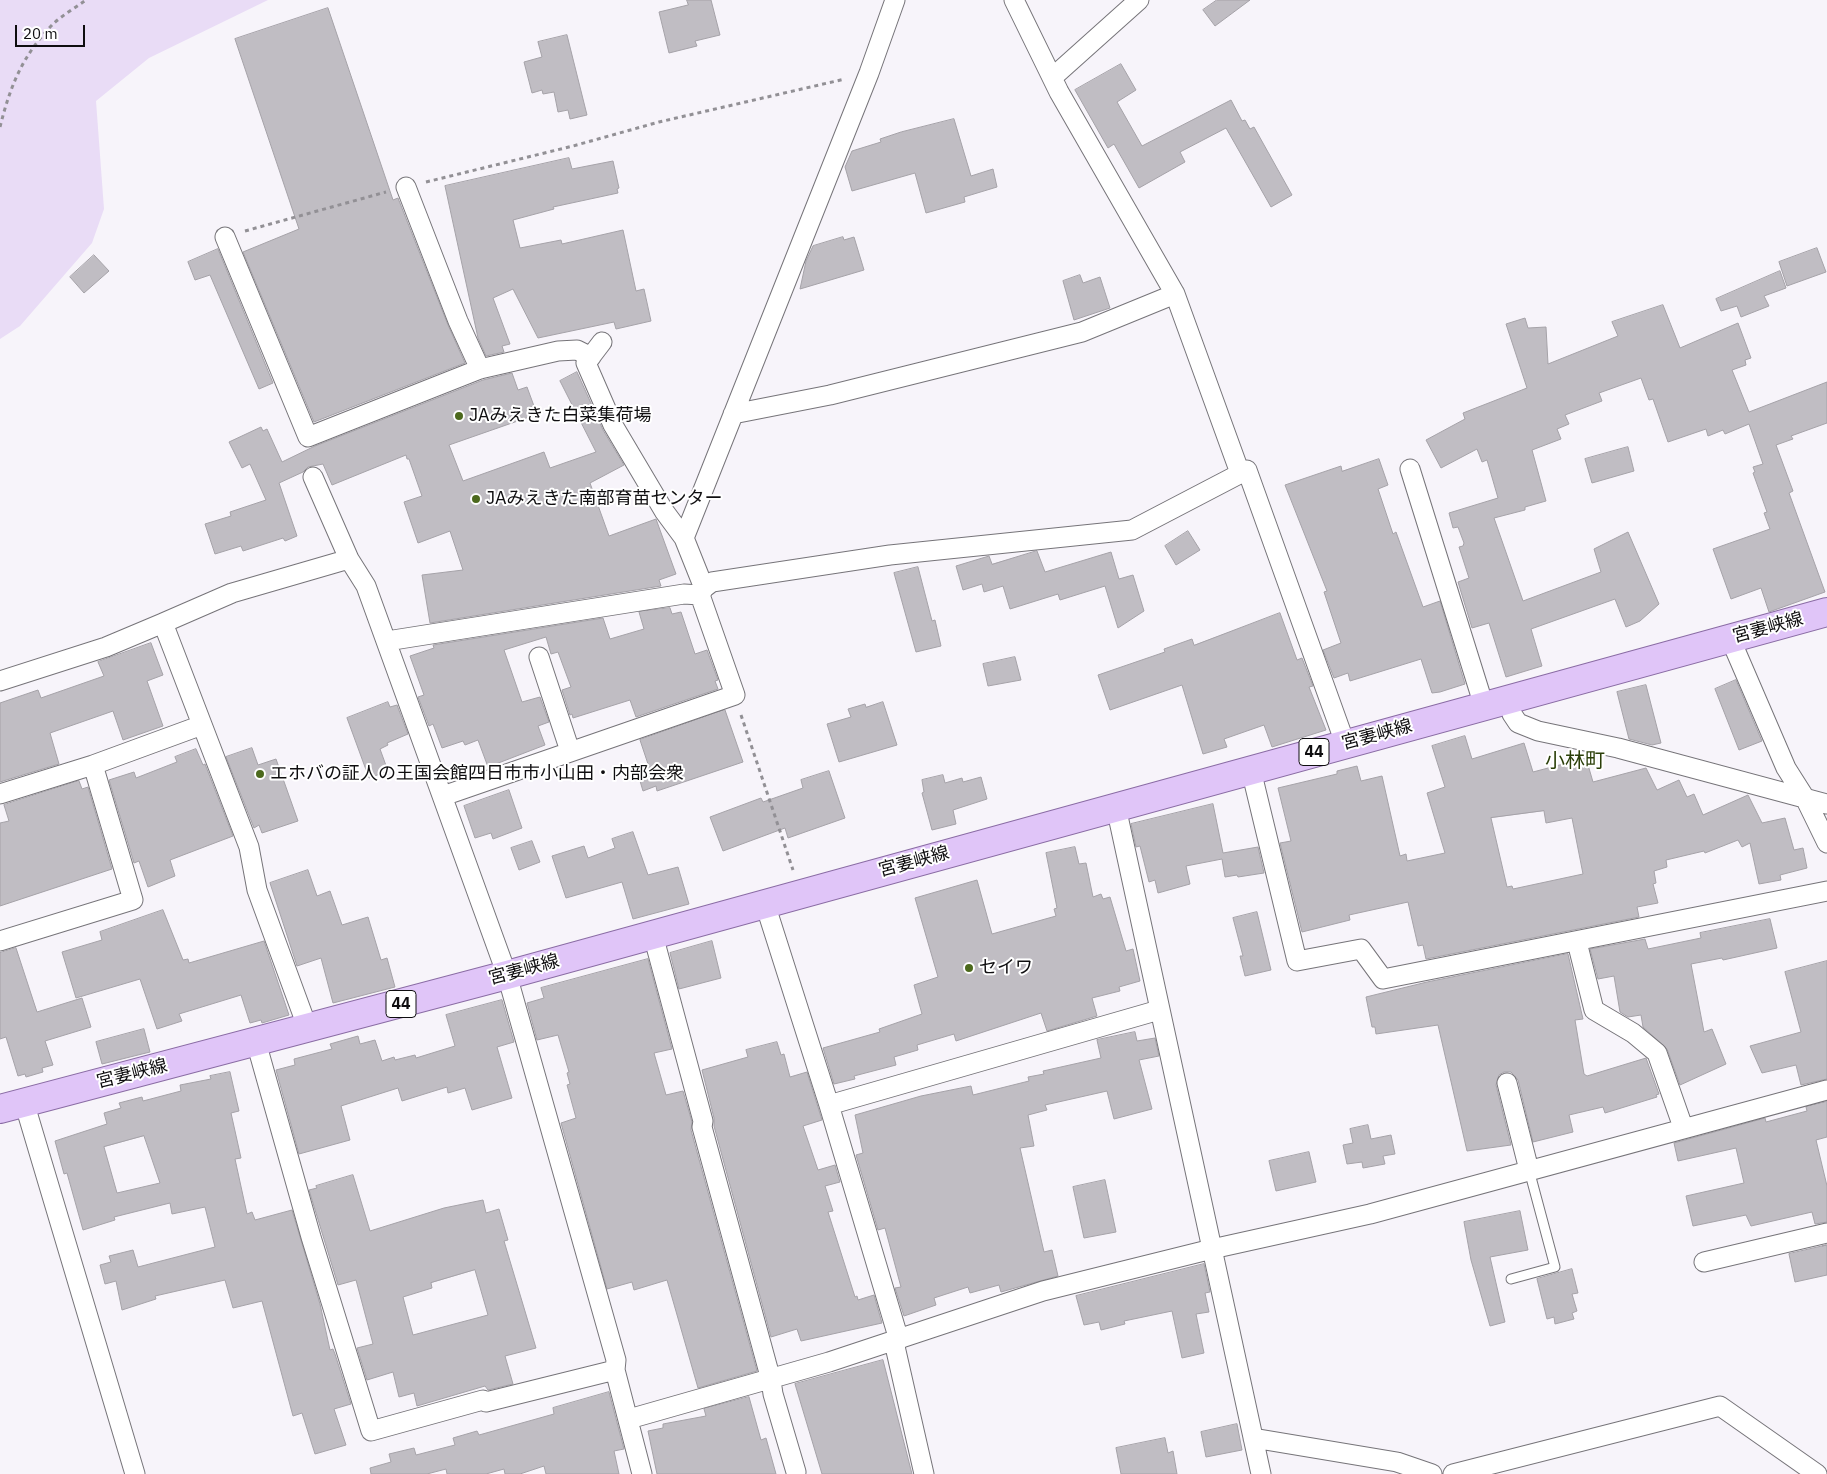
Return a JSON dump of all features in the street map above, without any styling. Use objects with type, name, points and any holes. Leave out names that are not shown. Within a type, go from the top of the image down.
[{"type":"main road","name":"宮妻峡線","points":[[12,1105],[308,1029],[507,975],[1827,612]]},
{"type":"street","points":[[684,538],[869,73],[895,0]]},
{"type":"street","points":[[1014,0],[1053,77],[1175,294],[1240,474]]},
{"type":"street","points":[[1053,77],[1139,0]]},
{"type":"street","points":[[406,187],[458,321],[480,369]]},
{"type":"street","points":[[225,237],[308,437],[480,369],[558,351],[596,350],[586,363],[613,425],[664,511],[684,538],[734,695],[443,796]]},
{"type":"street","points":[[733,414],[830,394],[1082,332],[1175,294]]},
{"type":"street","points":[[1410,469],[1497,702],[1512,714],[1518,723],[1538,731],[1618,748],[1827,804]]},
{"type":"street","points":[[387,641],[702,592],[712,582],[890,555],[1132,530],[1247,470],[1346,743]]},
{"type":"street","points":[[313,477],[350,559],[366,586],[507,975],[616,1360],[615,1370],[642,1474]]},
{"type":"street","points":[[0,681],[106,647],[232,593],[350,559]]},
{"type":"street","points":[[163,622],[249,847],[257,890],[308,1029]]},
{"type":"street","points":[[1730,638],[1786,768],[1805,798],[1827,843]]},
{"type":"street","points":[[539,657],[570,751]]},
{"type":"street","points":[[0,794],[93,765],[202,725]]},
{"type":"street","points":[[0,941],[134,900],[93,765]]},
{"type":"street","points":[[1251,770],[1298,961],[1361,949],[1383,980],[1827,890]]},
{"type":"street","points":[[1116,807],[1261,1474]]},
{"type":"street","points":[[766,904],[829,1104],[896,1341],[924,1474]]},
{"type":"street","points":[[653,935],[703,1121],[702,1127],[771,1380],[773,1394],[796,1472]]},
{"type":"street","points":[[1577,942],[1594,1010],[1633,1033],[1658,1053],[1683,1127]]},
{"type":"street","points":[[829,1104],[1159,1010]]},
{"type":"street","points":[[256,1042],[311,1237],[371,1430],[482,1400],[486,1402],[615,1370]]},
{"type":"street","points":[[1507,1083],[1529,1170]]},
{"type":"street","points":[[629,1419],[771,1380],[896,1341],[1042,1291],[1212,1249],[1370,1214],[1683,1127],[1827,1090]]},
{"type":"street","points":[[12,1105],[135,1474]]},
{"type":"street","points":[[1704,1262],[1827,1233]]},
{"type":"street","points":[[1452,1474],[1720,1406],[1817,1474]]},
{"type":"street","points":[[1253,1438],[1397,1462],[1432,1474]]},
{"type":"lane","points":[[1511,1279],[1555,1267],[1529,1170]]},
{"type":"path","points":[[0,127],[9,90],[21,64],[52,25],[86,0]]},
{"type":"path","points":[[225,237],[406,187],[573,146],[659,122],[869,73]]},
{"type":"path","points":[[734,695],[801,893]]},
{"type":"shaded area","points":[[0,0],[268,0],[149,58],[96,101],[104,209],[92,243],[20,326],[0,339]]},
{"type":"building","points":[[687,0],[711,0],[720,35],[695,41],[697,46],[669,53],[659,12],[688,5]]},
{"type":"building","points":[[1217,0],[1250,0],[1215,26],[1203,10]]},
{"type":"building","points":[[328,8],[393,200],[398,198],[465,363],[314,422],[243,252],[299,229],[235,39]]},
{"type":"building","points":[[567,35],[587,115],[570,119],[568,110],[558,112],[554,92],[543,94],[542,90],[532,93],[524,62],[542,57],[538,42]]},
{"type":"building","points":[[1121,64],[1136,90],[1117,102],[1142,146],[1231,100],[1242,121],[1245,120],[1250,129],[1254,127],[1292,195],[1271,207],[1226,128],[1180,152],[1185,162],[1139,188],[1114,144],[1108,148],[1075,90]]},
{"type":"building","points":[[954,119],[971,176],[993,169],[997,187],[964,197],[965,202],[926,213],[915,173],[852,191],[845,167],[852,151],[881,142],[880,139],[901,132]]},
{"type":"building","points":[[569,158],[572,169],[613,161],[619,188],[617,189],[618,193],[553,207],[554,209],[513,220],[520,248],[561,240],[562,244],[623,230],[636,291],[644,289],[651,321],[616,329],[614,322],[538,338],[513,289],[493,298],[510,344],[502,346],[504,352],[486,356],[478,338],[445,186]]},
{"type":"building","points":[[843,237],[844,240],[854,237],[864,270],[800,289],[806,261],[813,246]]},
{"type":"building","points":[[1817,248],[1826,272],[1787,286],[1779,262]]},
{"type":"building","points":[[218,249],[273,383],[259,389],[210,275],[195,280],[188,262]]},
{"type":"building","points":[[94,255],[109,271],[84,293],[70,277]]},
{"type":"building","points":[[1780,271],[1786,288],[1764,296],[1769,306],[1741,317],[1737,306],[1721,311],[1716,299]]},
{"type":"building","points":[[1080,275],[1083,283],[1100,277],[1110,308],[1074,320],[1063,281]]},
{"type":"building","points":[[1663,305],[1680,348],[1738,323],[1751,358],[1745,360],[1746,365],[1732,370],[1749,412],[1827,382],[1827,423],[1791,436],[1793,439],[1776,445],[1793,491],[1789,493],[1825,592],[1769,612],[1761,588],[1731,599],[1713,549],[1770,529],[1764,513],[1767,512],[1753,473],[1755,472],[1753,467],[1763,464],[1749,424],[1725,434],[1723,430],[1708,436],[1706,429],[1668,442],[1653,399],[1649,400],[1641,378],[1599,393],[1602,401],[1565,415],[1569,424],[1557,429],[1561,439],[1532,450],[1546,501],[1525,507],[1525,510],[1494,518],[1523,601],[1601,572],[1594,549],[1628,532],[1659,604],[1640,621],[1626,627],[1615,599],[1531,629],[1542,666],[1506,677],[1489,623],[1472,628],[1458,582],[1469,578],[1459,547],[1463,546],[1464,543],[1458,527],[1453,528],[1449,513],[1498,498],[1487,460],[1482,462],[1477,449],[1441,468],[1426,440],[1465,419],[1463,413],[1527,388],[1506,324],[1525,318],[1528,328],[1546,327],[1548,364],[1618,336],[1612,322]]},
{"type":"building","points":[[577,372],[603,430],[624,465],[590,483],[609,536],[656,519],[676,574],[659,580],[661,586],[430,623],[422,575],[463,570],[450,531],[418,543],[404,502],[422,496],[406,455],[332,485],[323,464],[308,467],[303,472],[279,483],[297,536],[285,541],[283,538],[243,551],[241,546],[215,554],[205,524],[231,516],[230,512],[266,500],[250,464],[242,468],[229,442],[261,427],[263,431],[267,429],[282,462],[315,446],[483,380],[512,373],[518,390],[527,387],[534,406],[529,408],[532,416],[449,445],[463,481],[544,452],[550,468],[596,452],[560,381]]},
{"type":"building","points":[[1628,447],[1634,471],[1592,483],[1585,459]]},
{"type":"building","points":[[1379,459],[1388,485],[1378,489],[1393,534],[1396,532],[1423,607],[1440,601],[1465,684],[1432,693],[1421,659],[1350,681],[1348,673],[1334,678],[1323,650],[1341,643],[1324,592],[1327,591],[1285,485],[1341,466],[1342,471]]},
{"type":"building","points":[[1188,531],[1200,550],[1176,565],[1165,546]]},
{"type":"building","points":[[1037,551],[1045,572],[1111,552],[1119,579],[1133,575],[1144,611],[1118,628],[1105,586],[1060,600],[1058,594],[1010,609],[1003,586],[984,592],[982,584],[963,590],[956,566],[989,556],[992,564]]},
{"type":"building","points":[[918,567],[932,621],[935,620],[941,646],[916,652],[894,573]]},
{"type":"building","points":[[670,608],[672,614],[681,612],[695,654],[707,650],[718,680],[715,681],[718,689],[636,717],[630,700],[573,718],[572,714],[570,715],[562,690],[571,687],[558,652],[551,654],[546,637],[504,650],[522,702],[540,697],[549,722],[538,726],[545,745],[488,767],[478,740],[465,745],[463,741],[442,748],[433,724],[429,726],[418,697],[424,695],[410,656],[434,648],[433,645],[603,618],[610,639],[644,629],[639,612]]},
{"type":"building","points":[[1280,613],[1297,660],[1302,658],[1313,686],[1309,687],[1326,730],[1272,747],[1264,725],[1224,739],[1227,747],[1203,754],[1182,685],[1110,710],[1098,675],[1165,652],[1164,649],[1192,639],[1194,645]]},
{"type":"building","points":[[151,643],[163,675],[147,681],[163,726],[123,740],[113,711],[50,733],[59,764],[0,782],[0,703],[38,690],[41,698],[104,676],[98,662]]},
{"type":"building","points":[[1015,657],[1021,680],[988,686],[983,664]]},
{"type":"building","points":[[1736,680],[1762,741],[1739,750],[1715,689]]},
{"type":"building","points":[[1646,685],[1661,743],[1652,745],[1629,739],[1617,692]]},
{"type":"building","points":[[388,702],[390,707],[397,705],[408,734],[387,743],[388,745],[380,749],[388,771],[369,778],[347,718]]},
{"type":"building","points":[[883,702],[897,745],[839,762],[827,724],[851,717],[848,709],[865,704],[866,707]]},
{"type":"building","points":[[725,710],[743,762],[657,791],[656,786],[643,791],[637,771],[649,767],[640,740]]},
{"type":"building","points":[[1465,736],[1472,759],[1524,743],[1533,772],[1586,758],[1593,782],[1646,768],[1657,790],[1679,780],[1687,797],[1694,794],[1703,815],[1748,795],[1762,823],[1785,818],[1794,850],[1803,848],[1807,868],[1780,875],[1781,880],[1759,884],[1750,843],[1742,847],[1738,840],[1705,853],[1704,851],[1666,860],[1667,867],[1654,871],[1656,883],[1653,884],[1658,903],[1637,907],[1639,917],[1426,959],[1423,945],[1418,946],[1408,902],[1349,915],[1350,920],[1302,932],[1280,843],[1291,841],[1278,788],[1337,774],[1337,771],[1357,766],[1361,781],[1382,776],[1400,856],[1406,854],[1407,861],[1445,853],[1427,793],[1445,787],[1432,746]],"holes":[[[1544,811],[1546,823],[1572,818],[1583,874],[1513,889],[1512,886],[1507,887],[1491,818]]]},
{"type":"building","points":[[252,748],[258,765],[276,759],[298,821],[262,833],[259,825],[254,828],[226,757]]},
{"type":"building","points":[[196,749],[203,765],[205,764],[233,836],[170,860],[175,876],[148,887],[139,861],[134,863],[109,780],[134,772],[136,778],[177,762],[175,757]]},
{"type":"building","points":[[829,771],[845,818],[788,838],[785,828],[723,851],[710,817],[761,798],[763,802],[803,788],[801,780]]},
{"type":"building","points":[[943,775],[945,783],[962,778],[963,782],[981,777],[987,799],[953,810],[956,824],[932,830],[922,793],[924,792],[922,780]]},
{"type":"building","points":[[79,781],[82,789],[88,787],[112,869],[0,906],[0,823],[9,821],[4,805]]},
{"type":"building","points":[[509,790],[522,828],[493,839],[491,833],[475,838],[464,806]]},
{"type":"building","points":[[1213,804],[1223,853],[1258,847],[1264,873],[1225,877],[1222,859],[1186,866],[1190,884],[1158,893],[1155,880],[1149,882],[1140,846],[1136,847],[1131,824]]},
{"type":"building","points":[[633,832],[648,875],[678,867],[689,904],[633,919],[622,882],[566,898],[552,856],[584,846],[588,858],[615,848],[612,839]]},
{"type":"building","points":[[532,841],[540,862],[519,870],[511,848]]},
{"type":"building","points":[[1075,847],[1079,864],[1086,863],[1093,897],[1101,894],[1103,899],[1110,897],[1126,951],[1133,949],[1140,981],[1119,987],[1120,991],[1092,998],[1097,1016],[1047,1031],[1041,1013],[956,1041],[954,1034],[917,1045],[918,1050],[894,1057],[896,1065],[854,1076],[855,1079],[834,1084],[823,1048],[880,1032],[879,1029],[922,1014],[914,985],[938,977],[915,898],[977,880],[992,934],[1056,916],[1054,909],[1057,908],[1046,853]]},
{"type":"building","points":[[308,870],[317,896],[330,891],[342,925],[368,917],[381,960],[387,958],[395,987],[333,1003],[321,958],[297,966],[270,883]]},
{"type":"building","points":[[163,910],[183,960],[188,959],[189,963],[264,941],[289,1015],[262,1023],[261,1020],[250,1023],[241,995],[179,1014],[182,1021],[157,1029],[140,979],[76,998],[62,952],[102,940],[100,932]]},
{"type":"building","points":[[1257,912],[1271,970],[1245,976],[1240,956],[1243,956],[1233,918]]},
{"type":"building","points":[[1770,919],[1777,948],[1723,960],[1722,958],[1691,964],[1704,1032],[1712,1029],[1726,1064],[1680,1085],[1667,1049],[1643,1027],[1641,1015],[1628,1017],[1620,1012],[1614,976],[1598,979],[1590,949],[1645,939],[1648,949],[1701,938],[1700,933]]},
{"type":"building","points":[[712,941],[721,978],[679,989],[670,953]]},
{"type":"building","points":[[16,948],[37,1012],[82,998],[91,1027],[45,1041],[53,1065],[42,1068],[43,1072],[26,1077],[25,1074],[18,1076],[6,1037],[0,1039],[0,953]]},
{"type":"building","points":[[1568,954],[1583,1019],[1575,1020],[1584,1074],[1587,1076],[1646,1058],[1659,1094],[1656,1095],[1657,1097],[1605,1113],[1603,1107],[1569,1115],[1573,1132],[1533,1142],[1518,1080],[1511,1072],[1504,1072],[1499,1075],[1496,1085],[1511,1145],[1467,1151],[1438,1025],[1376,1034],[1375,1027],[1372,1027],[1366,997],[1427,982]]},
{"type":"building","points":[[648,959],[672,1049],[654,1053],[666,1095],[683,1091],[692,1122],[691,1130],[757,1371],[698,1388],[667,1280],[634,1290],[632,1282],[607,1289],[561,1123],[576,1118],[567,1085],[570,1084],[567,1073],[569,1072],[558,1035],[537,1040],[527,1003],[544,998],[541,988]]},
{"type":"building","points":[[1827,961],[1827,1079],[1801,1085],[1796,1065],[1762,1073],[1750,1046],[1801,1032],[1785,972]]},
{"type":"building","points":[[502,1000],[514,1042],[497,1047],[512,1098],[472,1110],[465,1088],[448,1093],[447,1087],[402,1101],[398,1088],[341,1106],[350,1140],[299,1154],[276,1070],[295,1065],[294,1059],[332,1049],[330,1044],[358,1036],[360,1044],[375,1040],[382,1061],[394,1057],[395,1060],[415,1055],[416,1058],[455,1046],[446,1015]]},
{"type":"building","points":[[144,1029],[150,1052],[102,1064],[96,1042]]},
{"type":"building","points":[[1135,1032],[1137,1041],[1155,1038],[1159,1056],[1139,1060],[1152,1109],[1114,1119],[1107,1091],[1045,1105],[1047,1110],[1028,1115],[1034,1146],[1020,1148],[1044,1252],[1052,1250],[1058,1276],[1001,1292],[999,1285],[970,1293],[968,1287],[934,1298],[936,1305],[904,1316],[895,1288],[901,1287],[885,1228],[878,1230],[856,1155],[863,1153],[855,1115],[921,1096],[971,1086],[973,1095],[1029,1081],[1028,1077],[1044,1074],[1043,1071],[1101,1058],[1097,1040]]},
{"type":"building","points":[[777,1042],[781,1055],[784,1054],[790,1077],[807,1072],[822,1120],[803,1126],[818,1170],[835,1165],[840,1182],[825,1186],[833,1211],[828,1212],[855,1297],[857,1296],[858,1300],[874,1295],[882,1323],[801,1341],[797,1329],[771,1337],[714,1126],[714,1118],[702,1070],[748,1057],[746,1050]]},
{"type":"building","points":[[230,1072],[239,1111],[231,1113],[241,1158],[235,1159],[247,1214],[252,1212],[255,1220],[292,1210],[320,1304],[330,1350],[333,1349],[335,1354],[351,1404],[334,1409],[346,1445],[315,1454],[302,1413],[293,1416],[262,1301],[233,1308],[225,1280],[155,1296],[156,1299],[122,1310],[116,1281],[105,1284],[100,1265],[111,1262],[109,1256],[133,1250],[138,1267],[215,1247],[205,1207],[172,1214],[170,1203],[114,1217],[115,1220],[83,1230],[67,1173],[64,1174],[55,1141],[107,1124],[104,1113],[121,1108],[119,1103],[142,1097],[143,1101],[181,1091],[180,1085],[211,1079],[210,1076]],"holes":[[[144,1136],[160,1183],[117,1193],[104,1147]]]},
{"type":"building","points":[[1827,1102],[1827,1137],[1816,1140],[1827,1186],[1827,1222],[1815,1224],[1812,1212],[1751,1226],[1746,1215],[1693,1226],[1686,1196],[1744,1183],[1736,1148],[1678,1161],[1674,1143],[1765,1118],[1766,1122],[1807,1111],[1806,1107]]},
{"type":"building","points":[[1368,1125],[1371,1139],[1391,1135],[1395,1154],[1383,1156],[1385,1164],[1363,1168],[1362,1162],[1347,1164],[1343,1145],[1353,1143],[1350,1129]]},
{"type":"building","points":[[1309,1152],[1316,1182],[1276,1191],[1269,1161]]},
{"type":"building","points":[[353,1175],[370,1231],[444,1208],[483,1200],[486,1213],[499,1209],[508,1240],[504,1241],[536,1348],[505,1356],[513,1384],[488,1390],[485,1386],[417,1406],[414,1393],[399,1397],[393,1372],[367,1380],[357,1348],[373,1344],[356,1280],[338,1285],[309,1190],[317,1188],[316,1186]],"holes":[[[475,1270],[488,1315],[413,1335],[403,1297],[432,1288],[431,1283]]]},
{"type":"building","points":[[1105,1180],[1116,1232],[1084,1238],[1073,1187]]},
{"type":"building","points":[[1520,1211],[1528,1250],[1490,1257],[1505,1322],[1490,1326],[1471,1260],[1464,1222]]},
{"type":"building","points":[[1826,1245],[1822,1246],[1827,1245],[1827,1275],[1795,1282],[1789,1254]]},
{"type":"building","points":[[1204,1264],[1210,1292],[1205,1293],[1209,1312],[1196,1314],[1204,1353],[1182,1358],[1172,1311],[1124,1321],[1125,1324],[1101,1330],[1099,1322],[1084,1325],[1076,1296]]},
{"type":"building","points":[[1572,1269],[1578,1293],[1572,1294],[1577,1311],[1572,1313],[1574,1319],[1555,1324],[1554,1317],[1547,1319],[1537,1279]]},
{"type":"building","points":[[883,1360],[912,1474],[822,1474],[795,1384]]},
{"type":"building","points":[[609,1392],[624,1449],[614,1451],[619,1474],[546,1474],[544,1466],[520,1474],[505,1474],[504,1469],[486,1474],[447,1474],[446,1469],[427,1474],[371,1474],[370,1468],[391,1462],[389,1454],[414,1448],[416,1455],[455,1445],[453,1438],[477,1431],[479,1435],[554,1414],[553,1408]]},
{"type":"building","points":[[749,1397],[761,1440],[766,1438],[776,1474],[657,1474],[648,1431],[663,1428],[663,1424],[706,1416],[704,1409]]},
{"type":"building","points":[[1237,1424],[1242,1450],[1206,1457],[1201,1432]]},
{"type":"building","points":[[1165,1438],[1168,1453],[1173,1451],[1177,1474],[1121,1474],[1116,1448]]},
{"type":"place","name":"JAみえきた白菜集荷場","points":[[459,416]]},
{"type":"place","name":"JAみえきた南部育苗センター","points":[[476,499]]},
{"type":"place","name":"エホバの証人の王国会館四日市市小山田・内部会衆","points":[[260,774]]},
{"type":"place","name":"セイワ","points":[[969,968]]},
{"type":"district","name":"小林町","points":[[1575,761]]}]
